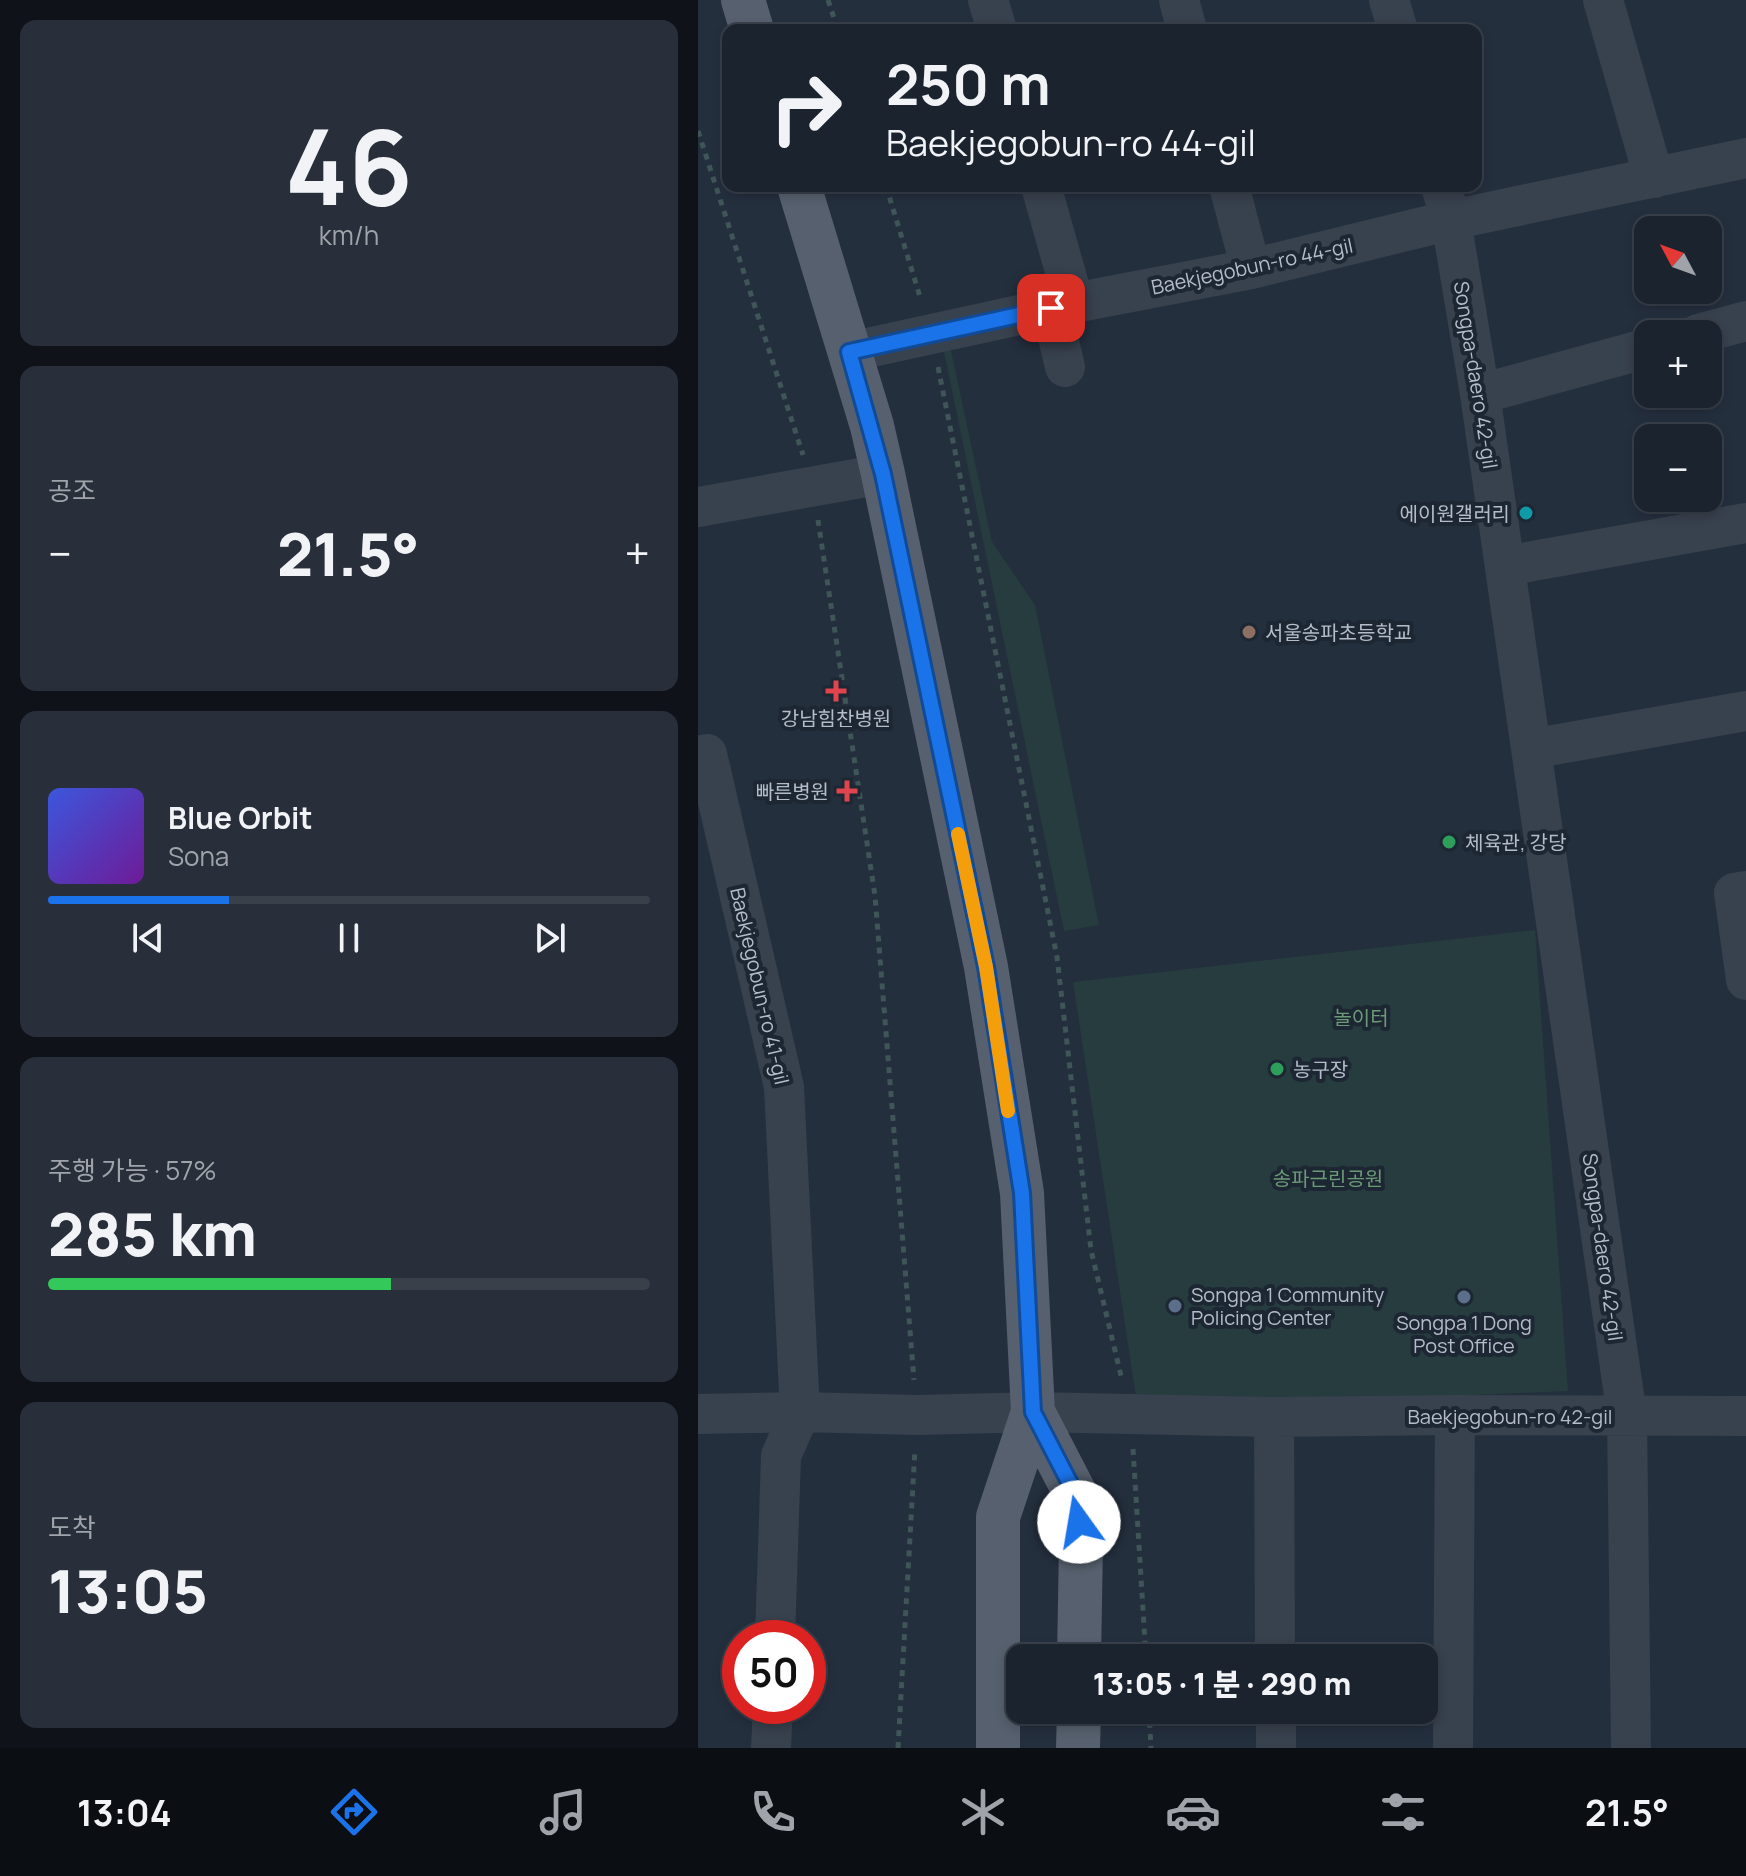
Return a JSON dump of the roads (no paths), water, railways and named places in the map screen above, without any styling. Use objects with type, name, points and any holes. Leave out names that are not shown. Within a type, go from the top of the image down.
[{"type":"main road","points":[[743,0],[750,24]]},
{"type":"main road","points":[[801,192],[883,474],[986,967],[1022,1193],[1033,1412],[998,1517],[998,1748]]},
{"type":"main road","points":[[1033,1412],[1078,1499],[1081,1545],[1079,1644]]},
{"type":"main road","points":[[1078,1748],[1079,1724]]},
{"type":"street","points":[[988,0],[995,24]]},
{"type":"street","points":[[1179,0],[1185,24]]},
{"type":"street","points":[[1389,0],[1396,24]]},
{"type":"street","points":[[1603,0],[1654,178]]},
{"type":"street","name":"Baekjegobun-ro 44-gil","points":[[849,352],[1251,269],[1446,203],[1654,178],[1746,158]]},
{"type":"street","points":[[1042,192],[1063,306],[1065,367]]},
{"type":"street","points":[[1231,192],[1251,269]]},
{"type":"street","name":"Songpa-daero 42-gil","points":[[1446,203],[1480,394],[1627,1416],[1631,1748]]},
{"type":"street","points":[[1722,328],[1746,321]]},
{"type":"street","points":[[1480,394],[1634,352]]},
{"type":"street","points":[[698,507],[883,474]]},
{"type":"street","points":[[1505,566],[1746,523]]},
{"type":"street","points":[[1531,749],[1746,711]]},
{"type":"street","name":"Baekjegobun-ro 41-gil","points":[[703,755],[784,1087],[800,1412],[781,1456],[776,1620]]},
{"type":"street","points":[[1740,892],[1746,980]]},
{"type":"street","points":[[698,1414],[1033,1412]]},
{"type":"street","name":"Baekjegobun-ro 42-gil","points":[[1033,1412],[1274,1417],[1746,1416]]},
{"type":"street","points":[[1453,1748],[1455,1415]]},
{"type":"street","points":[[1274,1417],[1275,1644]]},
{"type":"street","points":[[771,1748],[772,1724]]},
{"type":"street","points":[[1276,1724],[1276,1748]]},
{"type":"place","name":"에이원갤러리","points":[[1526,513]]},
{"type":"place","name":"서울송파초등학교","points":[[1249,632]]},
{"type":"place","name":"강남힘찬병원","points":[[836,691]]},
{"type":"place","name":"빠른병원","points":[[847,791]]},
{"type":"place","name":"체육관, 강당","points":[[1449,842]]},
{"type":"place","name":"농구장","points":[[1277,1069]]},
{"type":"place","name":"Songpa 1 Dong Post Office","points":[[1464,1297]]},
{"type":"place","name":"Songpa 1 Community Policing Center","points":[[1175,1306]]},
{"type":"park label","name":"놀이터","points":[[1361,1017]]},
{"type":"park label","name":"송파근린공원","points":[[1328,1178]]}]
